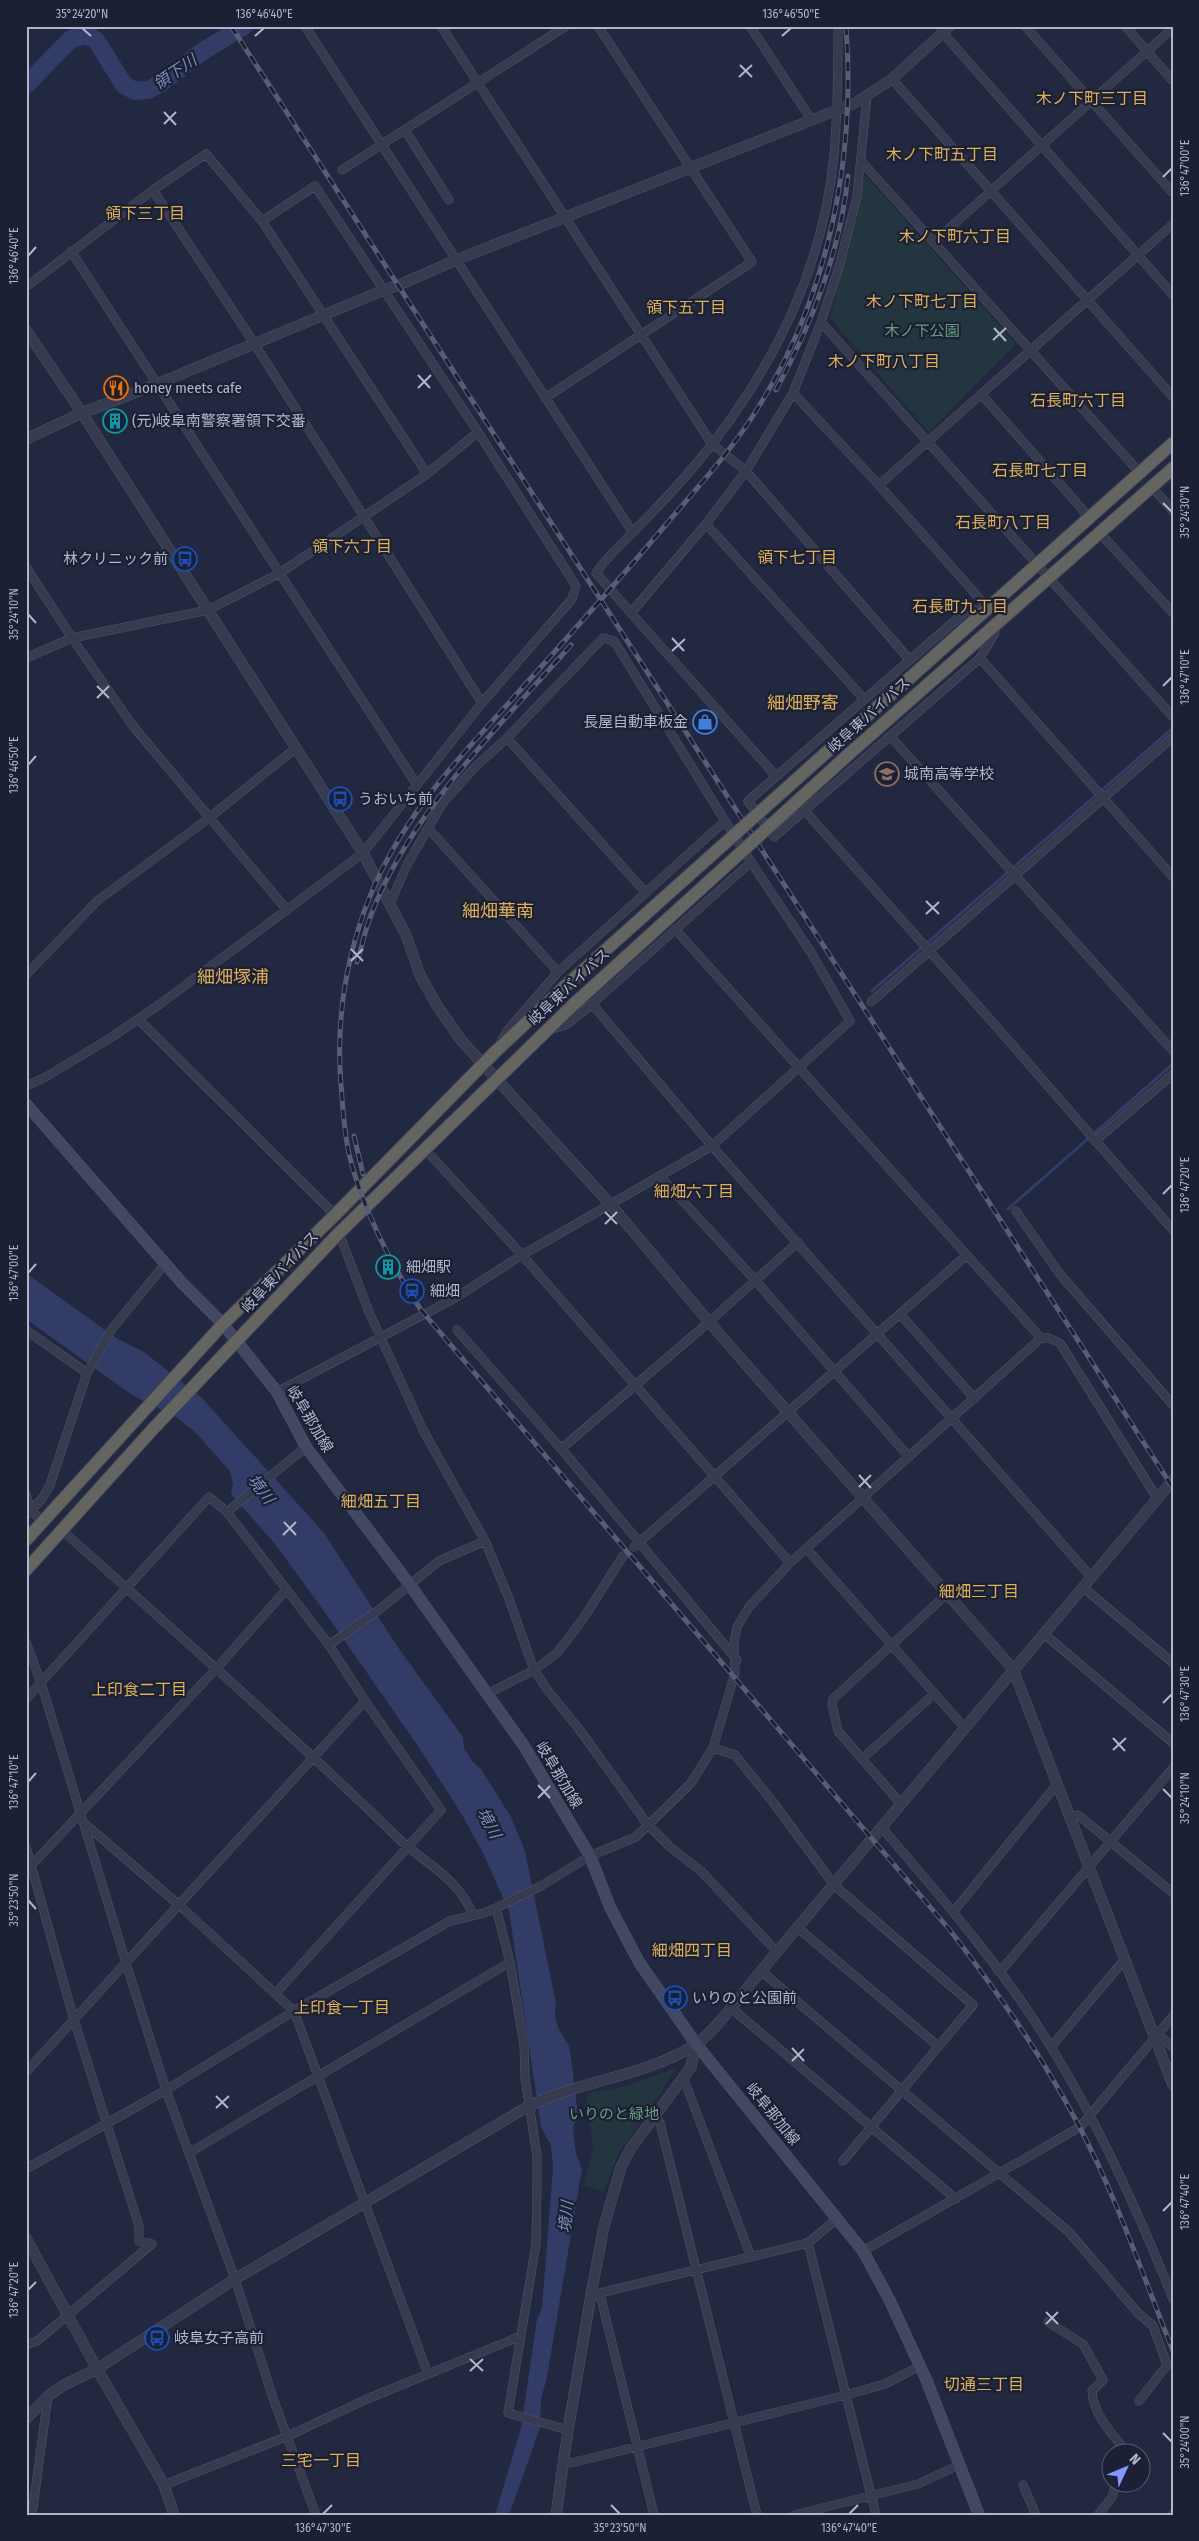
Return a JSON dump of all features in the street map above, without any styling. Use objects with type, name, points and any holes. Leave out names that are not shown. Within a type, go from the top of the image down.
[{"type":"highway","name":"岐阜東バイパス","points":[[26,1540],[223,1324],[335,1215],[496,1052],[562,989],[1173,444]]},
{"type":"highway","name":"岐阜東バイパス","points":[[26,1570],[148,1434],[339,1233],[572,1005],[849,754],[1173,468]]},
{"type":"main road","name":"岐阜那加線","points":[[26,1104],[165,1264],[223,1324],[278,1392],[306,1447],[410,1585],[524,1746],[590,1856],[610,1906],[638,1962],[696,2044],[863,2251],[889,2300],[920,2366],[979,2515]]},
{"type":"street","points":[[306,26],[633,533]]},
{"type":"street","points":[[442,26],[640,336],[712,444],[746,471],[909,659]]},
{"type":"street","points":[[342,170],[566,26]]},
{"type":"street","points":[[545,398],[752,262],[598,26]]},
{"type":"street","points":[[750,26],[811,119]]},
{"type":"street","points":[[776,776],[596,573],[712,444],[740,408],[766,366],[807,276],[826,203],[834,157],[837,109],[838,26]]},
{"type":"street","points":[[1026,26],[1173,193]]},
{"type":"street","points":[[1124,26],[1173,81]]},
{"type":"street","points":[[934,242],[1173,28]]},
{"type":"street","points":[[26,439],[82,413],[157,384],[254,342],[867,97],[892,79],[947,29],[1042,145],[1173,295]]},
{"type":"street","points":[[892,79],[1173,397]]},
{"type":"street","points":[[631,613],[706,524],[746,471],[793,393],[821,322],[839,267],[857,196],[867,97]]},
{"type":"street","points":[[405,130],[449,200]]},
{"type":"street","points":[[26,287],[153,190],[206,154],[262,221],[428,474]]},
{"type":"street","points":[[861,161],[1140,472]]},
{"type":"street","points":[[26,1086],[44,1078],[138,1019],[363,853],[482,703],[572,599],[576,586],[478,432],[316,186],[262,221]]},
{"type":"street","points":[[153,190],[254,342],[482,703]]},
{"type":"street","points":[[879,485],[1173,224]]},
{"type":"street","points":[[71,251],[417,785]]},
{"type":"street","points":[[821,322],[828,326],[1173,717]]},
{"type":"street","points":[[26,330],[82,413],[363,853],[391,902],[406,935],[420,975],[436,1004],[461,1040],[612,1206],[709,1322],[948,1593],[1013,1670],[1173,2085]]},
{"type":"street","points":[[793,393],[879,485],[988,608]]},
{"type":"street","points":[[981,394],[1090,517]]},
{"type":"street","points":[[26,658],[72,638],[208,610],[280,573],[364,515],[428,474],[478,432]]},
{"type":"street","points":[[1151,486],[1173,511]]},
{"type":"street","points":[[706,524],[864,699]]},
{"type":"street","points":[[1099,532],[1173,613]]},
{"type":"street","points":[[26,567],[133,726],[287,910]]},
{"type":"street","points":[[988,608],[966,611],[748,801],[774,837],[980,658],[994,635],[998,621]]},
{"type":"street","points":[[278,1392],[381,1339],[454,1298],[522,1256],[612,1206],[712,1146],[850,1021],[812,954],[725,821],[614,641],[603,638],[442,804],[408,864],[391,902]]},
{"type":"street","points":[[980,658],[1173,877]]},
{"type":"street","points":[[890,736],[1173,1052]]},
{"type":"street","points":[[871,1002],[1173,737]]},
{"type":"street","points":[[507,738],[646,893]]},
{"type":"street","points":[[26,975],[97,901],[209,818],[296,748]]},
{"type":"street","points":[[805,811],[1173,1230]]},
{"type":"street","points":[[496,1052],[507,1031],[558,972],[725,821]]},
{"type":"street","points":[[428,828],[558,972]]},
{"type":"street","points":[[546,1030],[566,1025],[592,1004],[752,862]]},
{"type":"street","points":[[675,929],[1041,1338]]},
{"type":"street","points":[[592,1004],[712,1146],[798,1242],[951,1420],[1092,1578]]},
{"type":"street","points":[[138,1019],[335,1215]]},
{"type":"street","points":[[1096,1141],[1173,1074]]},
{"type":"street","points":[[424,1148],[522,1256],[790,1563]]},
{"type":"street","points":[[660,1176],[755,1280],[909,1457]]},
{"type":"street","points":[[1016,1211],[1059,1273],[1173,1405]]},
{"type":"street","points":[[339,1233],[381,1339],[435,1455],[485,1541],[534,1670],[548,1692],[579,1729],[648,1825],[702,1872],[777,1952]]},
{"type":"street","points":[[561,1450],[798,1242]]},
{"type":"street","points":[[637,1545],[966,1255]]},
{"type":"street","points":[[29,1513],[50,1486],[87,1372],[112,1329],[165,1264]]},
{"type":"street","points":[[900,1314],[975,1399]]},
{"type":"street","points":[[26,1330],[87,1372]]},
{"type":"street","points":[[457,1330],[561,1450],[637,1545],[737,1660]]},
{"type":"street","points":[[26,2169],[166,2090],[294,2011],[450,1921],[498,1907],[541,1886],[590,1856],[636,1838],[691,1783],[714,1748],[725,1714],[737,1660],[734,1644],[737,1627],[749,1607],[790,1563],[1041,1338],[1049,1338],[1060,1343],[1157,1498]]},
{"type":"street","points":[[228,1512],[306,1447]]},
{"type":"street","points":[[26,2419],[48,2396],[97,2369],[235,2279],[530,2105],[580,2085],[644,2068],[696,2044],[761,1972],[834,1886],[1043,1633],[1084,1588],[1173,1480]]},
{"type":"street","points":[[26,1494],[29,1513]]},
{"type":"street","points":[[26,1699],[209,1497],[228,1512],[285,1591],[329,1645],[440,1810],[275,1994]]},
{"type":"street","points":[[29,1513],[43,1521]]},
{"type":"street","points":[[63,1531],[314,1756],[406,1846],[457,1886],[467,1901],[473,1915]]},
{"type":"street","points":[[329,1645],[380,1609],[439,1561],[485,1541]]},
{"type":"street","points":[[807,1549],[964,1728]]},
{"type":"street","points":[[487,1694],[534,1670],[557,1653],[583,1619],[623,1556]]},
{"type":"street","points":[[1084,1588],[1173,1663]]},
{"type":"street","points":[[29,1868],[216,1669],[285,1591]]},
{"type":"street","points":[[901,1804],[838,1730],[832,1706],[833,1698],[948,1593]]},
{"type":"street","points":[[1043,1633],[1173,1743]]},
{"type":"street","points":[[26,1642],[41,1683],[166,2090],[235,2279],[274,2401],[316,2515]]},
{"type":"street","points":[[862,1759],[934,1694]]},
{"type":"street","points":[[26,2072],[365,1701]]},
{"type":"street","points":[[714,1748],[735,1755],[773,1802],[834,1886],[973,2006],[842,2161]]},
{"type":"street","points":[[998,1970],[1004,1967],[1173,1768]]},
{"type":"street","points":[[954,1911],[1058,1783]]},
{"type":"street","points":[[1071,1817],[1078,1815],[1173,1893]]},
{"type":"street","points":[[84,1823],[179,1905],[294,2011],[428,2374]]},
{"type":"street","points":[[882,1828],[954,1911],[1051,2046],[1090,2114],[1111,2156],[1173,2299]]},
{"type":"street","points":[[26,1847],[29,1868],[74,2020],[108,2122],[139,2226],[139,2241],[152,2244],[68,2315],[37,2340],[26,2346]]},
{"type":"street","points":[[498,1907],[510,1962],[524,2044],[537,2156],[536,2244],[508,2413],[568,2430]]},
{"type":"street","points":[[798,1928],[938,2046]]},
{"type":"street","points":[[1051,2046],[1125,1959]]},
{"type":"street","points":[[189,2153],[510,1962]]},
{"type":"street","points":[[761,1972],[1069,2232],[1137,2312],[1153,2326],[1167,2365],[1139,2401]]},
{"type":"street","points":[[730,2007],[956,2199]]},
{"type":"street","points":[[863,2251],[1080,2128],[1173,2016]]},
{"type":"street","points":[[1154,2038],[1162,2038],[1173,2047]]},
{"type":"street","points":[[556,2515],[568,2430],[596,2295],[604,2226],[622,2167],[631,2148],[691,2067],[696,2044]]},
{"type":"street","points":[[683,2078],[752,2256]]},
{"type":"street","points":[[655,2115],[660,2123],[758,2515]]},
{"type":"street","points":[[596,2295],[808,2242],[838,2218]]},
{"type":"street","points":[[26,2238],[97,2369],[164,2485],[174,2515]]},
{"type":"street","points":[[808,2242],[876,2515]]},
{"type":"street","points":[[1166,2282],[1173,2275]]},
{"type":"street","points":[[596,2295],[654,2515]]},
{"type":"street","points":[[1048,2322],[1084,2344],[1103,2380],[1092,2392],[1092,2402],[1103,2421],[1120,2444]]},
{"type":"street","points":[[164,2485],[288,2436],[366,2398],[521,2336]]},
{"type":"street","points":[[564,2462],[571,2463],[846,2395],[885,2384],[920,2366]]},
{"type":"street","points":[[32,2515],[48,2396]]},
{"type":"street","points":[[794,2515],[918,2484],[959,2465]]},
{"type":"street","points":[[1023,2485],[1036,2515]]},
{"type":"street","points":[[1098,2515],[1113,2494]]},
{"type":"green space","name":"木ノ下公園","points":[[865,175],[1016,344],[929,432],[830,318]]},
{"type":"green space","name":"いりのと緑地","points":[[676,2068],[650,2109],[619,2152],[604,2192],[584,2185],[593,2148],[586,2094],[625,2086]]},
{"type":"water","name":"境川","points":[[26,1273],[116,1338],[144,1352],[201,1397],[324,1533],[397,1646],[463,1737],[464,1748],[472,1761],[481,1769],[511,1817],[525,1851],[556,2004],[555,2015],[558,2028],[569,2046],[571,2057],[578,2115],[573,2128],[576,2153],[582,2169],[547,2377],[541,2399],[540,2428],[509,2515],[495,2515],[521,2428],[537,2319],[542,2308],[553,2168],[551,2145],[541,2127],[509,1911],[483,1853],[461,1813],[418,1746],[321,1607],[275,1544],[231,1494],[233,1484],[230,1471],[196,1433],[178,1418],[132,1395],[26,1319]]},
{"type":"waterway","name":"領下川","points":[[26,85],[71,39],[86,35],[96,40],[124,85],[135,91],[148,90],[160,84],[200,53],[244,26]]},
{"type":"waterway","points":[[872,991],[1173,728]]},
{"type":"waterway","points":[[1008,1209],[1173,1064]]},
{"type":"tunnel","points":[[623,1556],[634,1547]]},
{"type":"railway","points":[[231,26],[1173,1488]]},
{"type":"railway","points":[[846,26],[848,75],[841,174],[832,223],[820,271],[804,318],[783,363],[740,435],[615,584],[424,801],[383,867],[359,927],[344,989],[340,1053],[345,1131],[350,1158],[362,1197],[389,1256],[421,1310],[949,1929],[1018,2025],[1050,2074],[1093,2153],[1118,2209],[1173,2351]]},
{"type":"railway","points":[[776,390],[801,339],[822,287],[838,232],[848,176]]},
{"type":"railway","points":[[357,962],[371,915],[388,877],[432,806],[486,739],[571,645]]},
{"type":"railway","points":[[354,1136],[363,1174]]},
{"type":"place","name":"honey meets cafe","points":[[116,388]]},
{"type":"place","name":"(元)岐阜南警察署領下交番","points":[[115,421]]},
{"type":"place","name":"林クリニック前","points":[[185,559]]},
{"type":"place","name":"長屋自動車板金","points":[[705,722]]},
{"type":"place","name":"城南高等学校","points":[[887,774]]},
{"type":"place","name":"うおいち前","points":[[340,799]]},
{"type":"place","name":"細畑駅","points":[[388,1267]]},
{"type":"place","name":"細畑","points":[[412,1291]]},
{"type":"place","name":"いりのと公園前","points":[[675,1998]]},
{"type":"place","name":"岐阜女子高前","points":[[157,2338]]},
{"type":"district","name":"木ノ下町三丁目","points":[[1092,98]]},
{"type":"district","name":"木ノ下町五丁目","points":[[942,154]]},
{"type":"district","name":"領下三丁目","points":[[145,213]]},
{"type":"district","name":"木ノ下町六丁目","points":[[955,236]]},
{"type":"district","name":"木ノ下町七丁目","points":[[922,301]]},
{"type":"district","name":"領下五丁目","points":[[686,307]]},
{"type":"district","name":"木ノ下町八丁目","points":[[884,361]]},
{"type":"district","name":"石長町六丁目","points":[[1078,400]]},
{"type":"district","name":"石長町七丁目","points":[[1040,470]]},
{"type":"district","name":"石長町八丁目","points":[[1003,522]]},
{"type":"district","name":"領下六丁目","points":[[352,546]]},
{"type":"district","name":"領下七丁目","points":[[797,557]]},
{"type":"district","name":"石長町九丁目","points":[[960,606]]},
{"type":"district","name":"細畑野寄","points":[[803,703]]},
{"type":"district","name":"細畑華南","points":[[498,911]]},
{"type":"district","name":"細畑塚浦","points":[[233,977]]},
{"type":"district","name":"細畑六丁目","points":[[694,1191]]},
{"type":"district","name":"細畑五丁目","points":[[381,1501]]},
{"type":"district","name":"細畑三丁目","points":[[979,1591]]},
{"type":"district","name":"上印食二丁目","points":[[139,1689]]},
{"type":"district","name":"細畑四丁目","points":[[692,1950]]},
{"type":"district","name":"上印食一丁目","points":[[342,2007]]},
{"type":"district","name":"切通三丁目","points":[[984,2384]]},
{"type":"district","name":"三宅一丁目","points":[[321,2460]]}]
